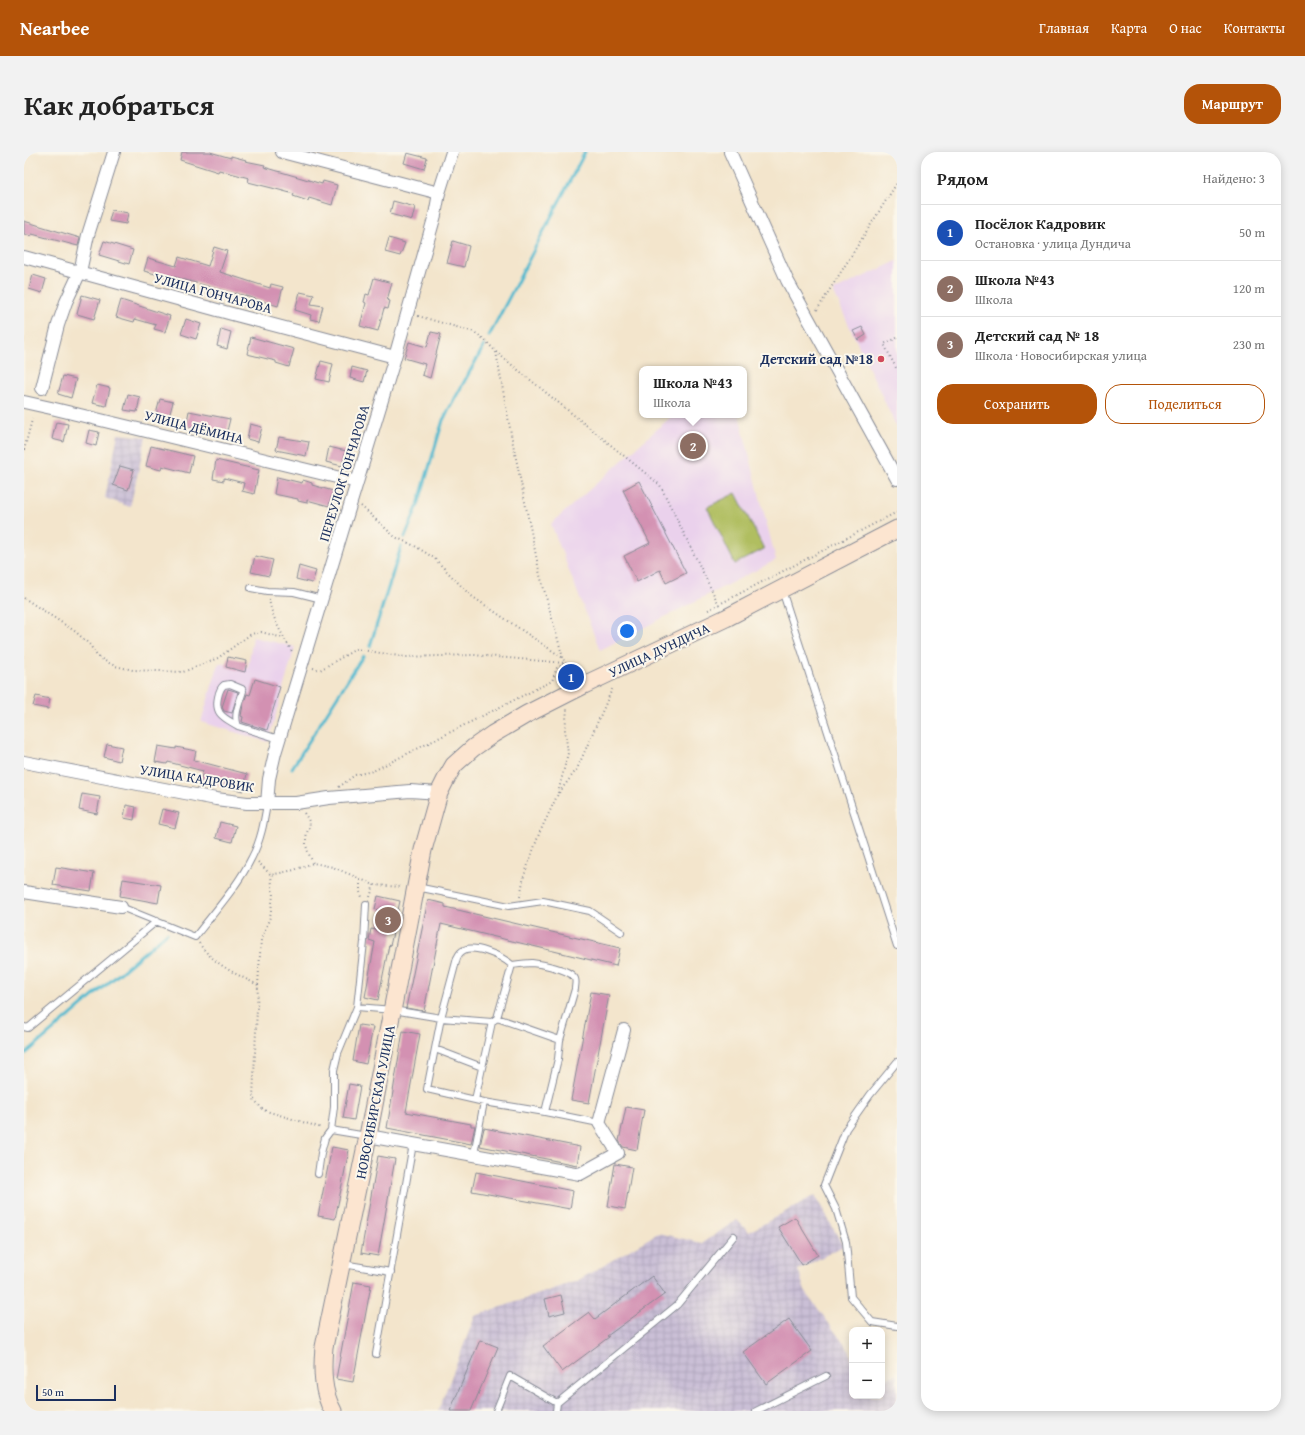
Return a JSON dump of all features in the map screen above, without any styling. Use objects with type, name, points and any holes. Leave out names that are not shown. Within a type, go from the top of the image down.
[{"type":"main road","name":"УЛИЦА ДУНДИЧА","points":[[439,793],[446,777],[454,765],[473,748],[520,718],[722,611],[782,590],[897,529]]},
{"type":"main road","name":"НОВОСИБИРСКАЯ УЛИЦА","points":[[333,1411],[328,1402],[324,1384],[322,1366],[324,1347],[368,1136],[423,850],[439,793]]},
{"type":"street","points":[[30,404],[42,388],[58,325],[66,302],[80,272],[88,235],[114,152]]},
{"type":"street","points":[[282,152],[439,193]]},
{"type":"street","name":"ПЕРЕУЛОК ГОНЧАРОВА","points":[[268,804],[269,779],[279,739],[395,357],[435,215],[439,193],[452,152]]},
{"type":"street","points":[[730,152],[787,280],[897,479]]},
{"type":"street","name":"УЛИЦА ГОНЧАРОВА","points":[[24,257],[395,357]]},
{"type":"street","points":[[42,388],[51,408]]},
{"type":"street","name":"УЛИЦА ДЁМИНА","points":[[30,404],[357,482]]},
{"type":"street","name":"УЛИЦА КАДРОВИК","points":[[24,762],[216,799],[247,803],[296,803],[329,798],[410,791],[439,793]]},
{"type":"street","points":[[24,892],[121,907]]},
{"type":"street","points":[[368,1136],[580,1174],[618,1153],[599,1123],[624,1030]]},
{"type":"lane","points":[[251,588],[267,591],[294,592],[322,599]]},
{"type":"lane","points":[[782,590],[897,946]]},
{"type":"lane","points":[[238,726],[236,721],[237,712],[243,691],[242,689],[230,684],[224,685],[218,695],[216,704],[222,716],[238,726],[279,739]]},
{"type":"lane","points":[[121,907],[195,937],[232,890],[252,857],[264,824],[268,804]]},
{"type":"lane","points":[[416,887],[509,906],[543,901],[590,911],[622,932]]},
{"type":"lane","points":[[318,1174],[320,1153],[325,1138],[331,1130],[334,1107],[334,1070],[338,1053],[356,1007],[364,942],[366,904]]},
{"type":"lane","points":[[24,1027],[28,1028],[157,921]]},
{"type":"lane","points":[[545,1112],[558,1058],[560,1040],[575,989],[576,981],[574,976],[546,965],[530,963],[512,965],[504,958],[476,949],[460,952],[457,958],[441,1018],[427,1089],[484,1102],[599,1123]]},
{"type":"lane","points":[[475,1100],[494,1020],[512,965]]},
{"type":"lane","points":[[356,1007],[393,1010],[441,1018],[494,1020],[560,1040]]},
{"type":"lane","points":[[435,1048],[482,1067]]},
{"type":"lane","points":[[897,1062],[870,1095],[846,1129],[824,1185],[836,1209],[846,1242],[851,1297],[872,1322],[897,1326]]},
{"type":"lane","points":[[474,1154],[484,1102]]},
{"type":"lane","points":[[331,1130],[368,1136]]},
{"type":"lane","points":[[376,1354],[414,1144]]},
{"type":"lane","points":[[556,1411],[558,1403],[677,1305],[734,1236]]},
{"type":"lane","points":[[342,1263],[391,1272]]},
{"type":"lane","points":[[496,1411],[510,1376],[558,1403]]},
{"type":"lane","points":[[756,1411],[826,1376]]},
{"type":"path","points":[[810,322],[897,183]]},
{"type":"path","points":[[407,314],[474,332],[485,340],[496,352],[660,484],[722,611]]},
{"type":"path","points":[[897,338],[884,344],[897,370]]},
{"type":"path","points":[[496,352],[540,575],[565,663]]},
{"type":"path","points":[[24,450],[30,404]]},
{"type":"path","points":[[352,498],[395,537],[416,546],[434,558],[470,595],[563,658]]},
{"type":"path","points":[[705,612],[722,611],[897,512]]},
{"type":"path","points":[[267,591],[273,615],[284,638],[301,665],[320,670],[356,650],[406,657],[474,655],[565,663],[575,667],[584,685]]},
{"type":"path","points":[[24,598],[76,632],[90,645],[98,656],[105,661],[115,666],[133,670],[183,672],[218,658],[250,634],[261,632],[284,638]]},
{"type":"path","points":[[329,798],[340,784],[355,774],[373,771],[552,681],[557,668],[565,663]]},
{"type":"path","points":[[558,794],[577,769],[614,685]]},
{"type":"path","points":[[518,905],[524,876],[539,834],[558,794],[568,753],[566,730],[568,693]]},
{"type":"path","points":[[296,803],[310,822],[311,826],[306,838],[306,848],[313,863]]},
{"type":"path","points":[[252,857],[271,875],[273,896],[270,917],[261,940],[252,1098],[263,1110],[331,1130]]},
{"type":"path","points":[[271,875],[294,870],[313,863],[348,872],[374,885],[416,887]]},
{"type":"path","points":[[360,879],[360,892],[366,904],[370,898],[374,885]]},
{"type":"path","points":[[195,937],[206,953],[224,968],[258,985]]},
{"type":"shaded area","name":"Детский сад №18","points":[[897,261],[897,428],[833,291]]},
{"type":"shaded area","points":[[670,418],[740,418],[776,560],[600,650],[551,524]]},
{"type":"shaded area","points":[[118,434],[146,437],[130,507],[105,498]]},
{"type":"shaded area","points":[[253,637],[295,647],[268,742],[201,722],[219,663],[248,667]]},
{"type":"shaded area","points":[[815,1195],[843,1246],[798,1270],[805,1291],[849,1351],[849,1399],[885,1399],[885,1377],[897,1375],[897,1411],[438,1411],[475,1316],[577,1281],[658,1233],[702,1243],[737,1220],[749,1232]]},
{"type":"green space","points":[[736,493],[764,549],[735,564],[707,507]]},
{"type":"building","points":[[182,152],[210,152],[231,158],[231,156],[246,160],[245,161],[265,165],[264,167],[322,184],[323,181],[337,185],[332,205],[309,198],[308,201],[293,196],[294,194],[248,182],[249,178],[219,170],[218,172],[180,160]]},
{"type":"building","points":[[407,153],[427,158],[424,169],[404,163]]},
{"type":"building","points":[[393,201],[415,207],[412,220],[390,214]]},
{"type":"building","points":[[112,210],[128,213],[126,224],[109,221]]},
{"type":"building","points":[[24,221],[80,238],[78,246],[32,234],[31,236],[24,234]]},
{"type":"building","points":[[389,238],[405,243],[400,256],[385,252]]},
{"type":"building","points":[[104,241],[133,250],[129,264],[99,255]]},
{"type":"building","points":[[453,241],[469,246],[464,267],[447,263]]},
{"type":"building","points":[[214,247],[227,251],[220,272],[270,288],[271,284],[283,287],[278,306],[168,275],[167,277],[144,271],[148,258],[176,266],[179,257],[208,266]]},
{"type":"building","points":[[33,275],[46,279],[42,293],[29,289]]},
{"type":"building","points":[[374,278],[392,283],[387,300],[390,301],[388,309],[384,308],[378,331],[360,326],[366,303],[364,302],[366,294],[369,295]]},
{"type":"building","points":[[300,292],[314,295],[311,304],[323,306],[319,321],[310,319],[311,315],[295,310]]},
{"type":"building","points":[[82,295],[100,300],[94,319],[77,314]]},
{"type":"building","points":[[121,300],[170,316],[165,332],[154,329],[156,325],[135,319],[134,322],[116,317]]},
{"type":"building","points":[[186,319],[201,324],[196,339],[181,334]]},
{"type":"building","points":[[862,327],[866,335],[858,340],[853,331]]},
{"type":"building","points":[[221,329],[231,332],[227,349],[217,346]]},
{"type":"building","points":[[431,332],[441,334],[430,378],[422,375],[425,364],[404,358],[409,342],[427,347]]},
{"type":"building","points":[[251,337],[294,349],[289,367],[276,363],[276,361],[247,354]]},
{"type":"building","points":[[321,361],[333,364],[329,382],[316,379]]},
{"type":"building","points":[[352,367],[367,371],[364,382],[350,378]]},
{"type":"building","points":[[63,376],[76,379],[71,398],[58,394]]},
{"type":"building","points":[[97,385],[110,388],[106,406],[92,403]]},
{"type":"building","points":[[128,394],[140,397],[137,412],[124,410]]},
{"type":"building","points":[[160,399],[173,402],[168,421],[155,418]]},
{"type":"building","points":[[189,411],[230,419],[226,435],[186,426]]},
{"type":"building","points":[[56,422],[68,424],[64,442],[52,439]]},
{"type":"building","points":[[250,424],[262,427],[258,442],[247,439]]},
{"type":"building","points":[[89,430],[99,432],[96,446],[86,443]]},
{"type":"building","points":[[279,437],[309,442],[306,456],[276,450]]},
{"type":"building","points":[[151,446],[193,456],[189,473],[162,466],[161,470],[146,466]]},
{"type":"building","points":[[329,447],[346,451],[342,466],[326,462]]},
{"type":"building","points":[[216,460],[259,470],[254,494],[242,491],[244,483],[224,478],[224,481],[213,479]]},
{"type":"building","points":[[120,466],[134,470],[128,490],[113,485]]},
{"type":"building","points":[[277,477],[302,483],[303,480],[312,483],[312,485],[333,491],[329,506],[307,500],[307,503],[298,501],[298,499],[274,494]]},
{"type":"building","points":[[639,481],[686,573],[666,583],[660,570],[637,582],[624,556],[650,543],[623,490]]},
{"type":"building","points":[[255,556],[273,560],[269,576],[251,572]]},
{"type":"building","points":[[299,566],[316,571],[312,583],[296,579]]},
{"type":"building","points":[[228,657],[247,661],[245,672],[226,667]]},
{"type":"building","points":[[255,679],[280,687],[267,730],[242,722],[243,717],[241,716],[243,705],[247,694],[250,695]]},
{"type":"building","points":[[228,689],[238,692],[232,713],[224,711],[222,707]]},
{"type":"building","points":[[36,696],[50,699],[48,709],[33,706]]},
{"type":"building","points":[[107,744],[122,747],[119,761],[104,757]]},
{"type":"building","points":[[158,746],[176,749],[176,747],[196,751],[194,760],[247,774],[243,791],[200,781],[203,771],[168,762],[167,764],[155,762]]},
{"type":"building","points":[[82,794],[100,797],[97,814],[79,810]]},
{"type":"building","points":[[126,805],[136,807],[134,820],[124,818]]},
{"type":"building","points":[[162,809],[179,813],[175,828],[158,824]]},
{"type":"building","points":[[220,822],[236,826],[232,842],[216,838]]},
{"type":"building","points":[[56,867],[94,873],[91,891],[53,885]]},
{"type":"building","points":[[123,879],[161,885],[158,903],[120,896]]},
{"type":"building","points":[[378,896],[400,901],[378,1000],[365,997],[375,942],[369,940],[371,929],[377,930],[382,911],[375,909]]},
{"type":"building","points":[[428,900],[445,904],[445,907],[620,948],[616,966],[441,924],[424,1011],[406,1008]]},
{"type":"building","points":[[591,992],[609,995],[589,1103],[571,1100]]},
{"type":"building","points":[[359,1025],[373,1027],[366,1064],[353,1061]]},
{"type":"building","points":[[403,1031],[420,1034],[406,1112],[471,1124],[471,1126],[475,1126],[471,1144],[387,1128]]},
{"type":"building","points":[[349,1084],[360,1086],[354,1120],[343,1118]]},
{"type":"building","points":[[626,1107],[644,1110],[637,1150],[623,1147],[619,1141]]},
{"type":"building","points":[[484,1128],[580,1147],[577,1165],[480,1146]]},
{"type":"building","points":[[332,1147],[349,1150],[335,1219],[318,1216]]},
{"type":"building","points":[[378,1156],[395,1159],[378,1256],[361,1253]]},
{"type":"building","points":[[615,1164],[632,1167],[625,1209],[608,1206]]},
{"type":"building","points":[[476,1172],[573,1191],[570,1209],[472,1191]]},
{"type":"building","points":[[795,1217],[818,1255],[802,1265],[778,1227]]},
{"type":"building","points":[[652,1276],[665,1294],[607,1336],[609,1337],[562,1372],[543,1346],[589,1312],[595,1319]]},
{"type":"building","points":[[354,1282],[371,1285],[353,1382],[336,1379]]},
{"type":"building","points":[[561,1295],[565,1312],[549,1316],[545,1299]]},
{"type":"building","points":[[789,1319],[812,1351],[766,1384],[743,1352]]},
{"type":"building","points":[[480,1340],[498,1347],[471,1411],[450,1411]]},
{"type":"waterway","points":[[489,336],[585,152]]},
{"type":"waterway","points":[[405,537],[418,505],[443,420],[484,346]]},
{"type":"waterway","points":[[370,646],[401,547]]},
{"type":"waterway","points":[[292,768],[363,656]]},
{"type":"waterway","points":[[24,1055],[167,933]]},
{"type":"place","name":"Детский сад №18","points":[[881,359]]},
{"type":"place","name":"Школа №43","points":[[693,446]]},
{"type":"place","name":"Посёлок Кадровик","points":[[571,677]]},
{"type":"place","name":"Детский сад № 18","points":[[388,920]]}]
